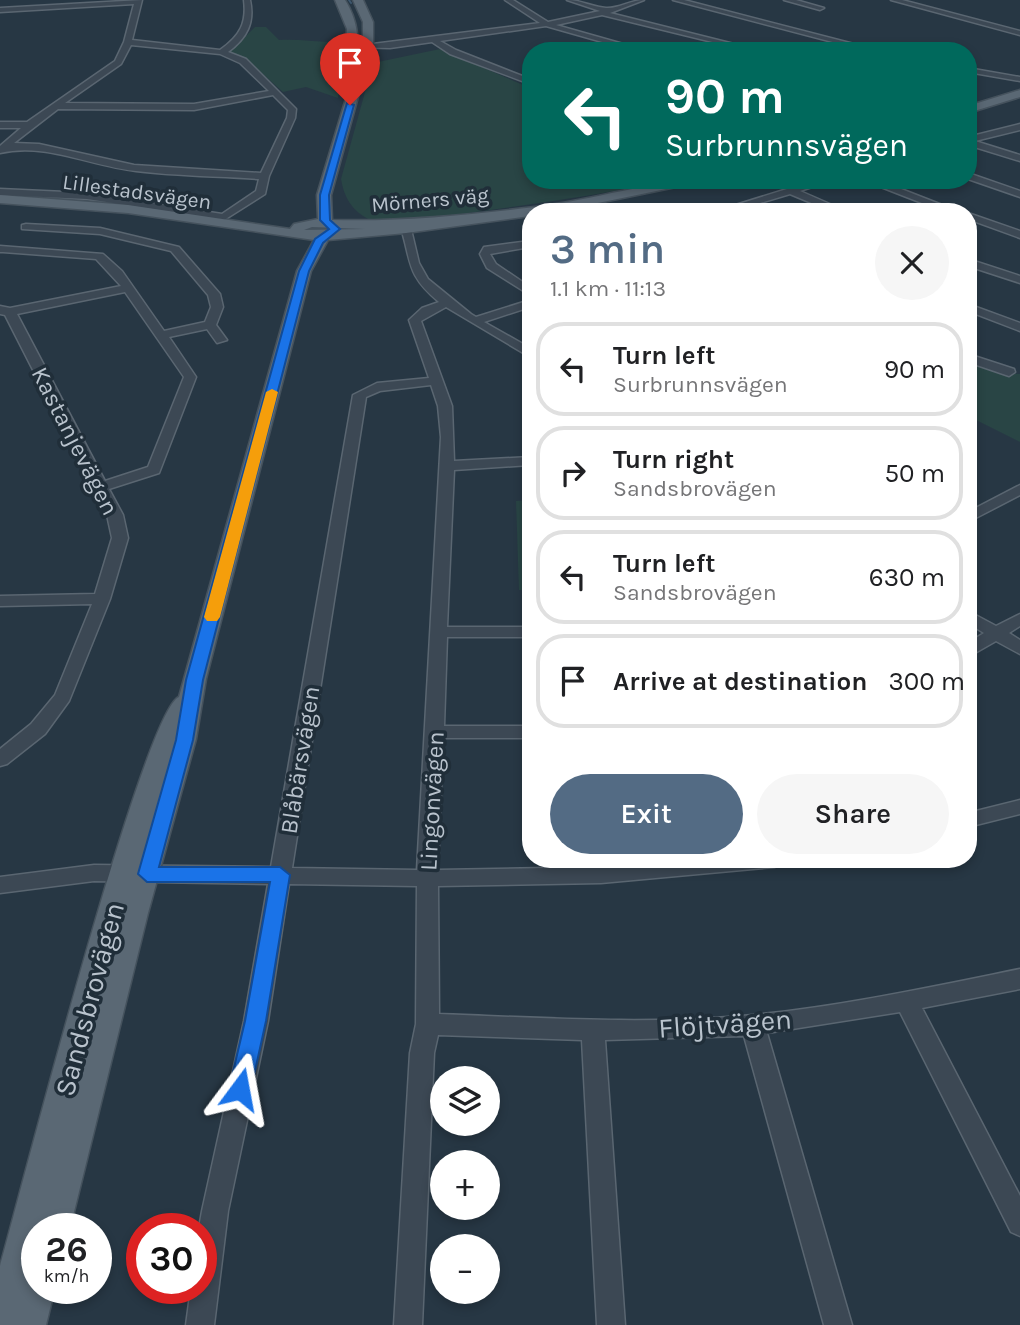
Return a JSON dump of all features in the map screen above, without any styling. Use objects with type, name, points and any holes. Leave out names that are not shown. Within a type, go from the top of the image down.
[{"type":"main road","points":[[340,0],[352,21],[345,120]]},
{"type":"main road","points":[[328,230],[323,209],[324,195],[366,47],[368,22],[358,0]]},
{"type":"main road","points":[[977,107],[1020,94]]},
{"type":"main road","name":"Mörners väg","points":[[580,203],[656,189]]},
{"type":"main road","points":[[302,230],[324,195]]},
{"type":"main road","name":"Lillestadsvägen","points":[[0,199],[47,198],[302,230],[328,230]]},
{"type":"main road","name":"Mörners väg","points":[[328,230],[406,228],[522,213]]},
{"type":"main road","name":"Sandsbrovägen","points":[[2,1325],[135,874],[165,742],[194,680],[304,271],[306,247],[302,230]]},
{"type":"main road","name":"Sandsbrovägen","points":[[304,271],[328,230]]},
{"type":"main road","name":"Sandsbrovägen","points":[[57,1213],[134,912],[135,874]]},
{"type":"main road","points":[[27,1325],[33,1304]]},
{"type":"street","points":[[222,52],[239,39],[249,25],[247,0]]},
{"type":"street","points":[[508,0],[550,25],[611,42]]},
{"type":"street","points":[[570,0],[605,12],[722,42]]},
{"type":"street","points":[[352,47],[550,25],[641,0]]},
{"type":"street","points":[[676,0],[841,42]]},
{"type":"street","points":[[696,6],[717,0]]},
{"type":"street","points":[[787,0],[820,8]]},
{"type":"street","points":[[894,0],[1020,33]]},
{"type":"street","points":[[0,10],[138,1],[128,42],[118,62],[29,125],[3,148]]},
{"type":"street","points":[[433,40],[522,79]]},
{"type":"street","points":[[128,42],[222,52],[243,61],[292,109],[264,176],[261,192],[224,221]]},
{"type":"street","points":[[510,75],[522,71]]},
{"type":"street","points":[[977,72],[1020,80]]},
{"type":"street","points":[[55,106],[194,107],[237,102],[275,92]]},
{"type":"street","points":[[0,125],[29,125]]},
{"type":"street","points":[[977,139],[1020,127]]},
{"type":"street","points":[[977,144],[1020,158]]},
{"type":"street","points":[[3,148],[39,147],[134,168],[264,176]]},
{"type":"street","points":[[977,179],[1020,194]]},
{"type":"street","points":[[757,203],[798,189]]},
{"type":"street","points":[[892,189],[931,203]]},
{"type":"street","points":[[791,191],[821,203]]},
{"type":"street","name":"Lillestadsvägen","points":[[0,192],[47,198]]},
{"type":"street","points":[[977,219],[1020,235]]},
{"type":"street","points":[[1,251],[30,222],[100,231],[181,252],[217,300],[210,325]]},
{"type":"street","points":[[406,228],[412,261],[418,273],[448,302],[522,348]]},
{"type":"street","points":[[522,245],[488,250],[485,254],[491,267],[522,287]]},
{"type":"street","points":[[1,251],[99,256],[118,273],[190,377],[154,470],[100,487]]},
{"type":"street","points":[[977,264],[1020,280]]},
{"type":"street","points":[[5,311],[128,288]]},
{"type":"street","name":"Lingonvägen","points":[[408,1325],[422,1053],[428,1024],[427,878],[447,466],[444,406],[415,320],[426,310],[448,302]]},
{"type":"street","points":[[477,320],[522,306]]},
{"type":"street","points":[[977,310],[1020,327]]},
{"type":"street","name":"Kastanjevägen","points":[[0,759],[38,729],[63,697],[102,599],[120,538],[115,514],[5,311]]},
{"type":"street","points":[[162,335],[210,325]]},
{"type":"street","points":[[210,325],[221,340]]},
{"type":"street","points":[[977,361],[1009,372]]},
{"type":"street","name":"Blåbärsvägen","points":[[200,1325],[215,1211],[256,1021],[360,395],[377,387],[436,381]]},
{"type":"street","points":[[447,466],[522,461]]},
{"type":"street","points":[[977,513],[1020,489]]},
{"type":"street","points":[[0,601],[102,599]]},
{"type":"street","points":[[977,646],[1020,619]]},
{"type":"street","points":[[977,622],[1020,648]]},
{"type":"street","points":[[441,632],[522,632]]},
{"type":"street","points":[[435,732],[522,732]]},
{"type":"street","points":[[977,818],[1020,807]]},
{"type":"street","points":[[0,885],[66,874],[427,878],[601,875],[677,868]]},
{"type":"street","name":"Flöjtvägen","points":[[428,1024],[593,1031],[753,1025],[906,1001],[1020,979]]},
{"type":"street","points":[[906,1001],[1020,1223]]},
{"type":"street","points":[[753,1025],[838,1325]]},
{"type":"street","points":[[593,1031],[611,1325]]},
{"type":"green space","points":[[255,27],[266,27],[279,40],[344,42],[338,98],[306,87],[283,92],[246,59],[230,52]]},
{"type":"green space","points":[[440,49],[522,85],[522,189],[628,189],[407,221],[386,223],[364,217],[350,203],[341,179],[373,63]]},
{"type":"green space","points":[[977,364],[1002,373],[1020,374],[1020,442],[977,420]]},
{"type":"green space","points":[[516,501],[522,501],[522,590],[519,590]]},
{"type":"slow traffic","points":[[212,617],[272,392]]},
{"type":"route","points":[[240,1089],[256,1021],[280,875],[147,874],[184,740],[194,680],[304,271],[319,241],[334,233],[334,227],[325,220],[324,195],[350,105]]}]
